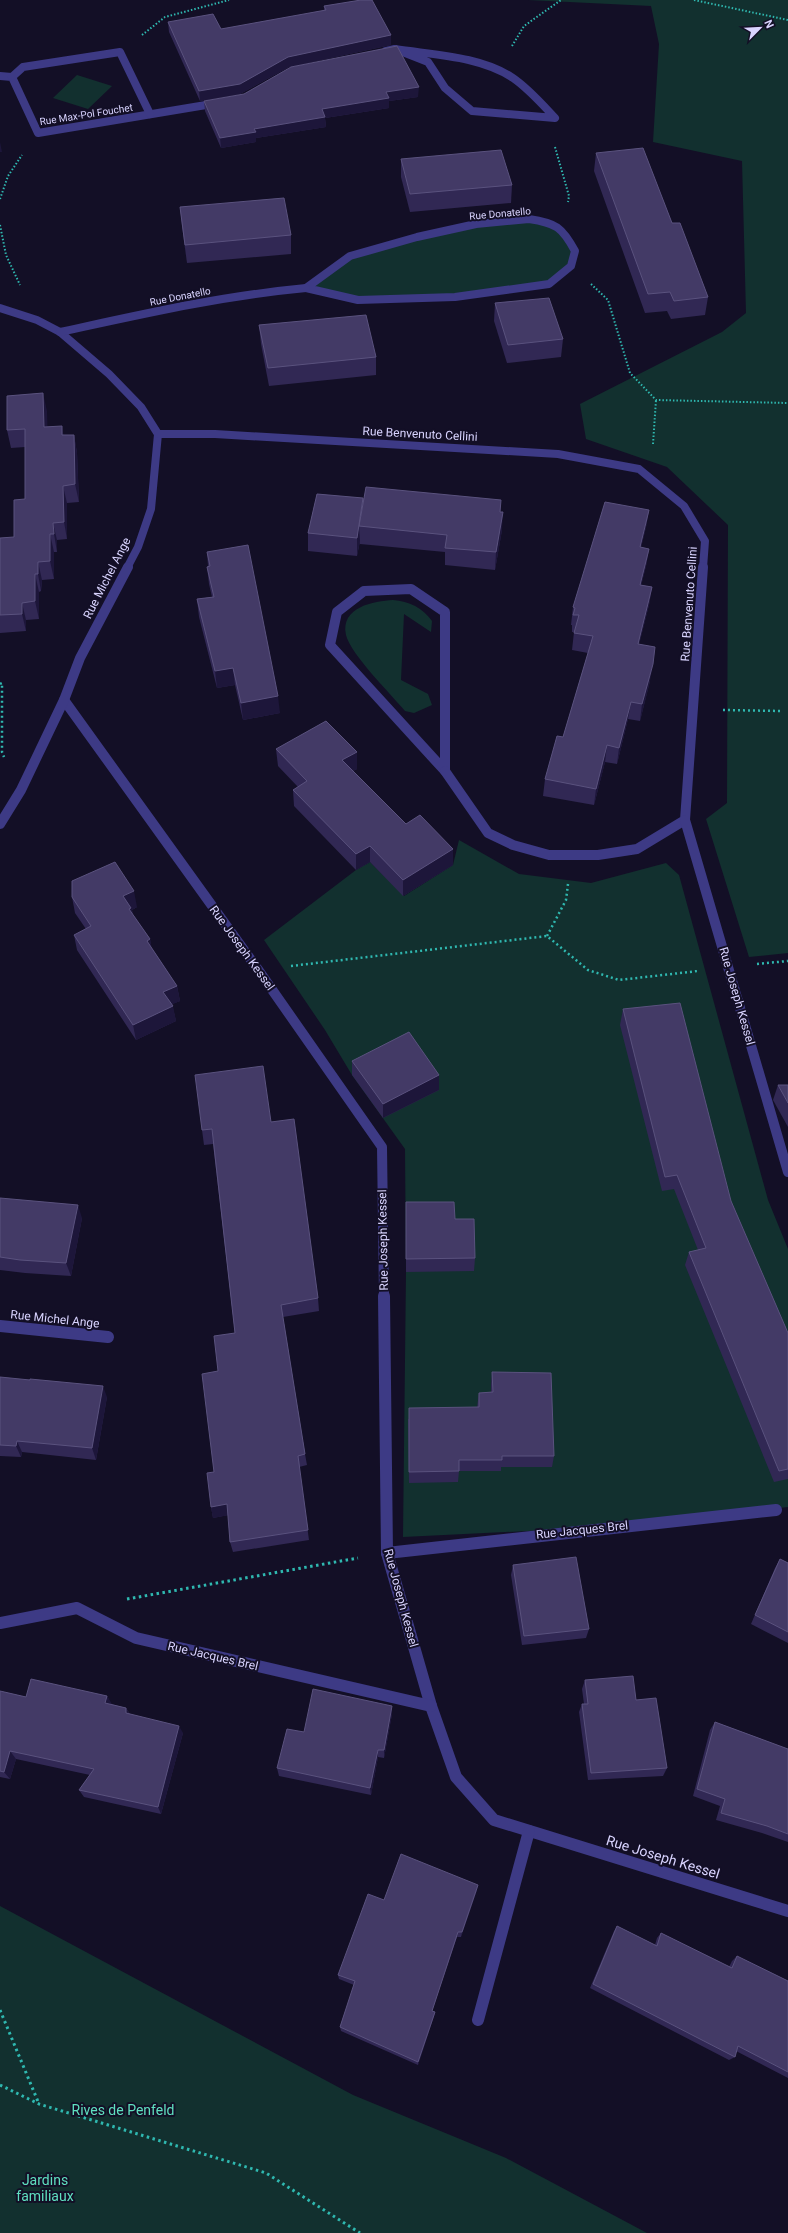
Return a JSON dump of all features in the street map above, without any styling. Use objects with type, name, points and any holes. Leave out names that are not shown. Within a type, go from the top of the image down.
[{"type":"street","points":[[380,52],[395,49],[475,62],[509,76],[555,118],[472,111],[444,88],[428,62],[395,49]]},
{"type":"street","points":[[0,76],[12,78],[23,67],[120,52]]},
{"type":"street","name":"Rue Max-Pol Fouchet","points":[[120,52],[150,114]]},
{"type":"street","name":"Rue Max-Pol Fouchet","points":[[12,78],[38,133],[226,101]]},
{"type":"street","name":"Rue Donatello","points":[[60,332],[195,302],[251,293],[306,288],[358,300],[455,297],[549,284],[571,266],[575,251],[565,233],[550,222],[529,219],[476,224],[417,237],[350,256],[306,288]]},
{"type":"street","points":[[0,308],[37,320],[60,332],[109,374],[141,407],[158,434]]},
{"type":"street","name":"Rue Benvenuto Cellini","points":[[158,434],[214,434],[558,454],[639,469],[684,506],[705,541],[685,820]]},
{"type":"street","name":"Rue Michel Ange","points":[[0,824],[20,790],[64,700],[80,658],[138,547],[151,510],[158,434]]},
{"type":"street","points":[[445,771],[445,612],[411,589],[364,591],[337,612],[330,645],[445,771],[488,833],[513,845],[549,855],[598,855],[637,849],[685,820]]},
{"type":"street","name":"Rue Joseph Kessel","points":[[64,700],[259,971],[382,1148],[387,1553],[431,1706],[456,1777],[494,1820],[788,1911]]},
{"type":"street","name":"Rue Joseph Kessel","points":[[685,820],[788,1172]]},
{"type":"street","name":"Rue Michel Ange","points":[[0,1326],[108,1337]]},
{"type":"street","name":"Rue Jacques Brel","points":[[387,1553],[638,1523],[776,1510]]},
{"type":"street","points":[[0,1623],[77,1608]]},
{"type":"street","name":"Rue Jacques Brel","points":[[77,1608],[136,1638],[431,1706]]},
{"type":"street","points":[[478,2020],[529,1831]]},
{"type":"path","points":[[120,52],[165,18],[229,0]]},
{"type":"path","points":[[498,71],[524,26],[561,0]]},
{"type":"path","points":[[694,0],[788,20]]},
{"type":"path","points":[[0,199],[8,176],[38,133]]},
{"type":"path","points":[[550,222],[568,211],[569,196],[555,146]]},
{"type":"path","points":[[0,225],[6,255],[37,320]]},
{"type":"path","points":[[571,266],[608,300],[630,372],[656,400],[788,403]]},
{"type":"path","points":[[639,469],[653,444],[656,400]]},
{"type":"path","points":[[0,684],[2,683],[2,752],[20,790]]},
{"type":"path","points":[[694,708],[781,711]]},
{"type":"path","points":[[547,936],[566,900],[571,855]]},
{"type":"path","points":[[259,971],[430,948],[547,936],[588,970],[619,980],[728,968]]},
{"type":"path","points":[[77,1608],[387,1553]]},
{"type":"path","points":[[0,2010],[39,2104]]},
{"type":"path","points":[[0,2085],[39,2104],[266,2173],[360,2233]]},
{"type":"green space","points":[[528,0],[788,0],[788,953],[749,957],[706,819],[727,803],[728,525],[667,467],[586,439],[580,404],[722,332],[746,313],[742,161],[653,142],[659,44],[651,6]]},
{"type":"green space","points":[[77,75],[112,86],[88,109],[53,98]]},
{"type":"green space","points":[[550,222],[575,251],[571,266],[549,284],[455,297],[358,300],[306,288],[350,256],[476,224]]},
{"type":"green space","points":[[393,600],[405,602],[415,606],[424,612],[432,621],[431,632],[404,614],[401,680],[428,694],[432,705],[414,713],[405,711],[372,674],[355,653],[346,635],[348,618],[353,612],[368,604]]},
{"type":"green space","points":[[459,840],[519,874],[591,883],[666,863],[679,875],[768,1200],[788,1249],[788,1507],[609,1527],[403,1537],[406,1272],[405,1149],[352,1075],[325,1030],[264,940],[356,870],[370,862],[404,896],[453,865]]},
{"type":"green space","name":"Rives de Penfeld","points":[[0,1906],[353,2095],[506,2158],[647,2233],[0,2233]]},
{"type":"building","points":[[361,0],[372,0],[391,35],[288,57],[240,84],[199,91],[168,22],[213,14],[221,29],[326,10],[324,6]]},
{"type":"building","points":[[397,46],[419,87],[386,92],[389,98],[322,109],[325,117],[254,129],[256,132],[220,138],[204,101],[244,94],[291,67]]},
{"type":"building","points":[[643,148],[672,223],[680,223],[708,297],[674,301],[670,292],[648,294],[596,153]]},
{"type":"building","points":[[501,150],[512,185],[410,194],[401,159]]},
{"type":"building","points":[[284,198],[291,235],[185,245],[180,207]]},
{"type":"building","points":[[549,298],[563,339],[508,345],[495,303]]},
{"type":"building","points":[[366,315],[376,357],[268,368],[259,325]]},
{"type":"building","points":[[43,393],[44,427],[62,426],[62,435],[74,435],[75,484],[63,486],[64,522],[53,523],[54,534],[50,534],[50,561],[38,562],[38,574],[35,574],[35,601],[22,603],[22,614],[0,615],[0,538],[14,537],[14,500],[25,499],[25,429],[7,430],[7,396]]},
{"type":"building","points":[[366,487],[501,500],[500,512],[503,512],[496,552],[445,548],[447,535],[359,526]]},
{"type":"building","points":[[317,494],[363,498],[357,538],[308,533]]},
{"type":"building","points":[[605,502],[649,510],[640,547],[649,549],[640,585],[652,587],[638,644],[655,647],[653,664],[642,704],[631,702],[619,748],[607,745],[596,789],[545,779],[557,736],[563,737],[593,636],[574,633],[579,615],[573,615],[575,608],[573,607]]},
{"type":"building","points":[[248,545],[278,696],[241,703],[233,668],[215,671],[197,599],[214,597],[207,567],[210,566],[207,552]]},
{"type":"building","points":[[326,721],[357,752],[342,760],[406,824],[420,815],[453,849],[403,880],[370,846],[356,854],[293,790],[307,781],[276,749]]},
{"type":"building","points":[[115,862],[134,891],[123,896],[131,908],[129,909],[150,939],[147,941],[177,986],[163,992],[173,1006],[133,1025],[74,935],[91,926],[72,897],[72,881]]},
{"type":"building","points":[[680,1003],[731,1201],[788,1333],[788,1469],[779,1471],[689,1252],[706,1248],[677,1175],[665,1177],[623,1009]]},
{"type":"building","points":[[409,1032],[439,1075],[383,1104],[352,1061]]},
{"type":"building","points":[[263,1066],[271,1122],[294,1119],[318,1298],[281,1305],[305,1454],[298,1456],[308,1530],[230,1542],[227,1504],[211,1507],[207,1473],[214,1472],[202,1374],[218,1371],[214,1336],[235,1333],[212,1129],[202,1130],[195,1075]]},
{"type":"building","points":[[778,1085],[788,1085],[788,1103]]},
{"type":"building","points":[[0,1198],[78,1205],[66,1263],[0,1257]]},
{"type":"building","points":[[406,1202],[454,1202],[455,1219],[474,1219],[475,1258],[406,1259]]},
{"type":"building","points":[[492,1372],[551,1373],[554,1456],[502,1456],[502,1460],[459,1460],[459,1471],[409,1472],[409,1408],[479,1407],[479,1393],[493,1392]]},
{"type":"building","points":[[0,1377],[103,1386],[92,1448],[17,1441],[16,1446],[0,1445]]},
{"type":"building","points":[[576,1557],[589,1629],[524,1636],[513,1565]]},
{"type":"building","points":[[780,1559],[788,1563],[788,1632],[755,1615]]},
{"type":"building","points":[[633,1676],[636,1700],[656,1698],[667,1768],[591,1773],[582,1704],[588,1704],[585,1680]]},
{"type":"building","points":[[31,1679],[107,1696],[105,1703],[126,1708],[126,1713],[179,1726],[158,1807],[79,1790],[94,1769],[10,1751],[4,1772],[0,1771],[0,1691],[26,1697]]},
{"type":"building","points":[[313,1689],[392,1706],[384,1750],[378,1750],[370,1788],[277,1768],[287,1729],[304,1732]]},
{"type":"building","points":[[715,1722],[788,1749],[788,1834],[767,1826],[721,1813],[725,1799],[697,1789]]},
{"type":"building","points":[[401,1854],[478,1885],[462,1932],[458,1932],[432,2011],[435,2012],[418,2062],[340,2027],[355,1981],[338,1975],[368,1894],[384,1900]]},
{"type":"building","points":[[617,1926],[657,1946],[661,1933],[732,1968],[737,1956],[788,1981],[788,2072],[738,2046],[735,2057],[593,1984]]},
{"type":"park label","name":"Jardins familiaux","points":[[45,2188]]}]
